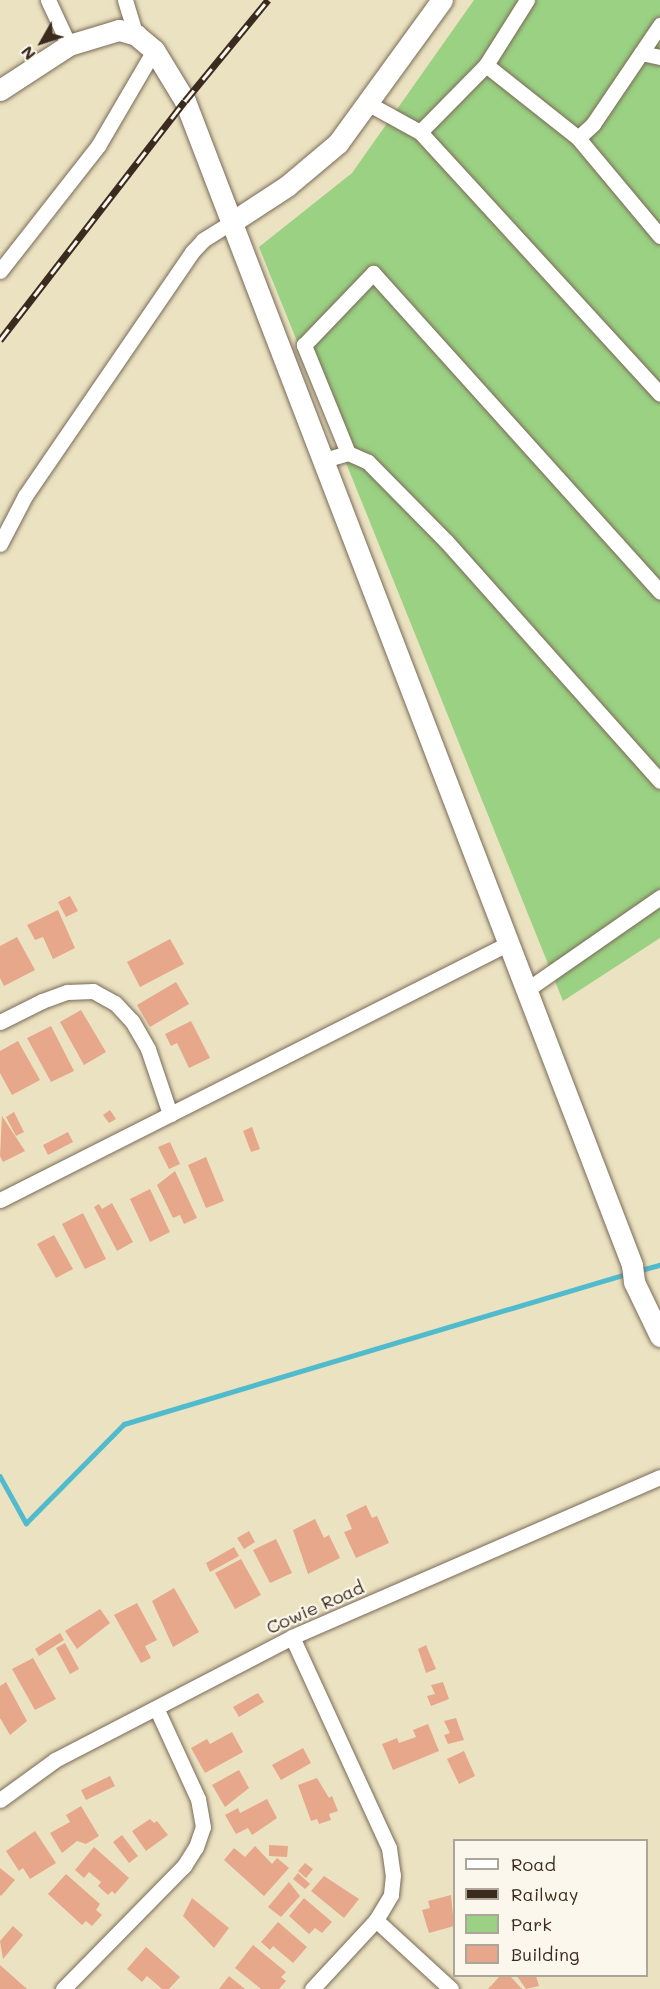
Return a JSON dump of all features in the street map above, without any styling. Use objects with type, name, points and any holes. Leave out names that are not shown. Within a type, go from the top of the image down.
[{"type":"street","points":[[48,0],[69,45]]},
{"type":"street","points":[[124,0],[136,35]]},
{"type":"street","points":[[0,544],[25,496],[192,252],[203,240],[309,169],[338,143],[369,104],[442,0]]},
{"type":"street","points":[[420,132],[486,65],[527,0]]},
{"type":"street","points":[[578,138],[593,124],[660,25]]},
{"type":"street","points":[[0,90],[69,45],[119,30],[136,35],[154,51],[185,101],[633,1274],[660,1336]]},
{"type":"street","points":[[0,271],[98,146],[154,51]]},
{"type":"street","points":[[641,52],[660,57]]},
{"type":"street","points":[[486,65],[578,138],[660,236]]},
{"type":"street","points":[[369,104],[420,132],[660,394]]},
{"type":"street","points":[[348,453],[304,345],[373,273],[660,592]]},
{"type":"street","points":[[324,460],[348,453],[368,462],[418,511],[660,781]]},
{"type":"street","points":[[525,990],[660,897]]},
{"type":"street","points":[[0,1200],[507,944]]},
{"type":"street","points":[[0,1022],[42,1001],[68,992],[93,991],[115,1003],[132,1021],[148,1048],[170,1114]]},
{"type":"street","name":"Cowie Road","points":[[0,1800],[55,1760],[157,1710],[292,1637],[660,1477]]},
{"type":"street","points":[[292,1637],[388,1848],[393,1875],[391,1895],[376,1920],[312,1989]]},
{"type":"street","points":[[63,1989],[184,1866],[203,1827],[198,1799],[157,1710]]},
{"type":"street","points":[[376,1920],[452,1989]]},
{"type":"green space","points":[[474,0],[660,0],[660,938],[563,1001],[259,247],[352,173]]},
{"type":"building","points":[[70,896],[78,911],[66,917],[58,902]]},
{"type":"building","points":[[58,910],[75,948],[53,959],[43,937],[35,940],[27,925]]},
{"type":"building","points":[[17,937],[35,970],[4,986],[0,978],[0,946]]},
{"type":"building","points":[[170,939],[184,964],[140,987],[127,962]]},
{"type":"building","points":[[176,982],[189,1004],[150,1027],[137,1005]]},
{"type":"building","points":[[81,1010],[106,1052],[84,1065],[60,1022]]},
{"type":"building","points":[[191,1021],[210,1058],[189,1068],[177,1043],[171,1046],[165,1034]]},
{"type":"building","points":[[51,1026],[74,1071],[51,1082],[27,1038]]},
{"type":"building","points":[[18,1041],[40,1080],[12,1095],[0,1073],[0,1051]]},
{"type":"building","points":[[110,1110],[116,1119],[109,1123],[103,1115]]},
{"type":"building","points":[[14,1112],[24,1132],[16,1136],[6,1117]]},
{"type":"building","points":[[2,1116],[25,1151],[3,1162],[0,1156]]},
{"type":"building","points":[[252,1127],[260,1149],[251,1152],[243,1131]]},
{"type":"building","points":[[68,1132],[73,1142],[48,1155],[43,1145]]},
{"type":"building","points":[[170,1142],[180,1164],[169,1169],[158,1147]]},
{"type":"building","points":[[206,1157],[224,1201],[206,1208],[188,1165]]},
{"type":"building","points":[[175,1171],[197,1218],[184,1224],[180,1215],[173,1218],[157,1185]]},
{"type":"building","points":[[150,1189],[170,1232],[150,1242],[130,1199]]},
{"type":"building","points":[[112,1203],[133,1242],[117,1251],[94,1207],[99,1204],[102,1209]]},
{"type":"building","points":[[83,1213],[106,1259],[85,1269],[62,1224]]},
{"type":"building","points":[[54,1235],[73,1269],[56,1278],[37,1244]]},
{"type":"building","points":[[366,1505],[372,1518],[377,1516],[389,1543],[356,1558],[344,1532],[352,1529],[346,1515]]},
{"type":"building","points":[[315,1519],[324,1538],[329,1535],[340,1558],[308,1574],[293,1530]]},
{"type":"building","points":[[249,1531],[255,1542],[244,1549],[237,1538]]},
{"type":"building","points":[[276,1539],[292,1573],[270,1583],[253,1550]]},
{"type":"building","points":[[234,1547],[239,1556],[210,1572],[206,1563]]},
{"type":"building","points":[[241,1559],[261,1595],[235,1609],[215,1573]]},
{"type":"building","points":[[174,1588],[199,1632],[173,1647],[152,1601]]},
{"type":"building","points":[[137,1603],[157,1640],[145,1646],[151,1658],[141,1663],[114,1615]]},
{"type":"building","points":[[100,1609],[110,1623],[77,1649],[65,1631]]},
{"type":"building","points":[[60,1633],[64,1640],[39,1656],[35,1649]]},
{"type":"building","points":[[65,1643],[79,1669],[70,1674],[56,1648]]},
{"type":"building","points":[[426,1645],[436,1669],[426,1673],[418,1649]]},
{"type":"building","points":[[33,1658],[56,1699],[35,1710],[12,1669]]},
{"type":"building","points":[[6,1682],[27,1721],[10,1735],[0,1718],[0,1686]]},
{"type":"building","points":[[443,1682],[449,1699],[431,1706],[427,1696],[435,1694],[431,1685]]},
{"type":"building","points":[[258,1693],[264,1702],[239,1717],[233,1707]]},
{"type":"building","points":[[456,1718],[464,1740],[448,1744],[444,1735],[450,1733],[444,1721]]},
{"type":"building","points":[[428,1724],[439,1751],[393,1770],[382,1744],[397,1738],[399,1743],[416,1737],[413,1730]]},
{"type":"building","points":[[232,1732],[243,1752],[205,1773],[191,1748],[207,1739],[210,1744]]},
{"type":"building","points":[[303,1748],[311,1763],[281,1780],[272,1765]]},
{"type":"building","points":[[464,1751],[475,1776],[459,1784],[447,1759]]},
{"type":"building","points":[[239,1770],[249,1788],[225,1807],[212,1785]]},
{"type":"building","points":[[110,1776],[115,1786],[86,1800],[81,1790]]},
{"type":"building","points":[[317,1778],[329,1798],[332,1796],[338,1811],[329,1814],[331,1820],[319,1824],[317,1819],[311,1821],[298,1785]]},
{"type":"building","points":[[267,1799],[277,1818],[252,1835],[248,1828],[236,1834],[225,1815],[238,1808],[240,1813]]},
{"type":"building","points":[[81,1806],[99,1836],[86,1844],[77,1841],[62,1853],[50,1833],[70,1822],[66,1815]]},
{"type":"building","points":[[150,1819],[154,1823],[157,1821],[168,1835],[146,1851],[132,1831]]},
{"type":"building","points":[[35,1831],[56,1863],[30,1879],[23,1868],[19,1871],[6,1851]]},
{"type":"building","points":[[122,1835],[138,1856],[129,1863],[113,1842]]},
{"type":"building","points":[[269,1845],[288,1846],[287,1857],[269,1856]]},
{"type":"building","points":[[255,1846],[272,1864],[277,1858],[289,1868],[264,1896],[224,1860],[234,1848],[245,1857]]},
{"type":"building","points":[[94,1847],[129,1878],[115,1894],[112,1891],[108,1895],[98,1886],[101,1882],[89,1872],[84,1878],[75,1870]]},
{"type":"building","points":[[305,1863],[313,1869],[306,1878],[298,1871]]},
{"type":"building","points":[[0,1868],[15,1880],[1,1896],[0,1895]]},
{"type":"building","points":[[298,1873],[310,1884],[305,1889],[293,1879]]},
{"type":"building","points":[[66,1874],[100,1904],[96,1910],[102,1915],[92,1926],[86,1921],[82,1925],[48,1894]]},
{"type":"building","points":[[324,1876],[359,1899],[344,1918],[311,1891]]},
{"type":"building","points":[[289,1882],[300,1896],[281,1917],[268,1907]]},
{"type":"building","points":[[451,1895],[453,1926],[429,1933],[422,1910],[430,1908],[428,1901]]},
{"type":"building","points":[[192,1898],[229,1928],[214,1948],[183,1916]]},
{"type":"building","points":[[304,1898],[332,1922],[322,1933],[315,1928],[309,1934],[289,1916]]},
{"type":"building","points":[[278,1922],[307,1947],[293,1963],[273,1946],[270,1950],[261,1942]]},
{"type":"building","points":[[13,1926],[23,1935],[3,1959],[0,1941]]},
{"type":"building","points":[[253,1945],[286,1972],[281,1977],[286,1981],[279,1989],[261,1989],[235,1968]]},
{"type":"building","points":[[146,1947],[180,1977],[169,1989],[162,1989],[147,1976],[142,1982],[127,1969]]},
{"type":"building","points":[[0,1965],[27,1989],[0,1989]]},
{"type":"building","points":[[229,1976],[245,1989],[219,1989]]},
{"type":"building","points":[[499,1977],[511,1977],[522,1989],[488,1989]]},
{"type":"building","points":[[518,1977],[536,1977],[539,1986],[526,1989]]},
{"type":"waterway","points":[[637,1271],[660,1265]]},
{"type":"waterway","points":[[0,1476],[26,1523],[124,1424],[626,1274]]},
{"type":"railway","points":[[0,340],[185,101],[268,0]]}]
